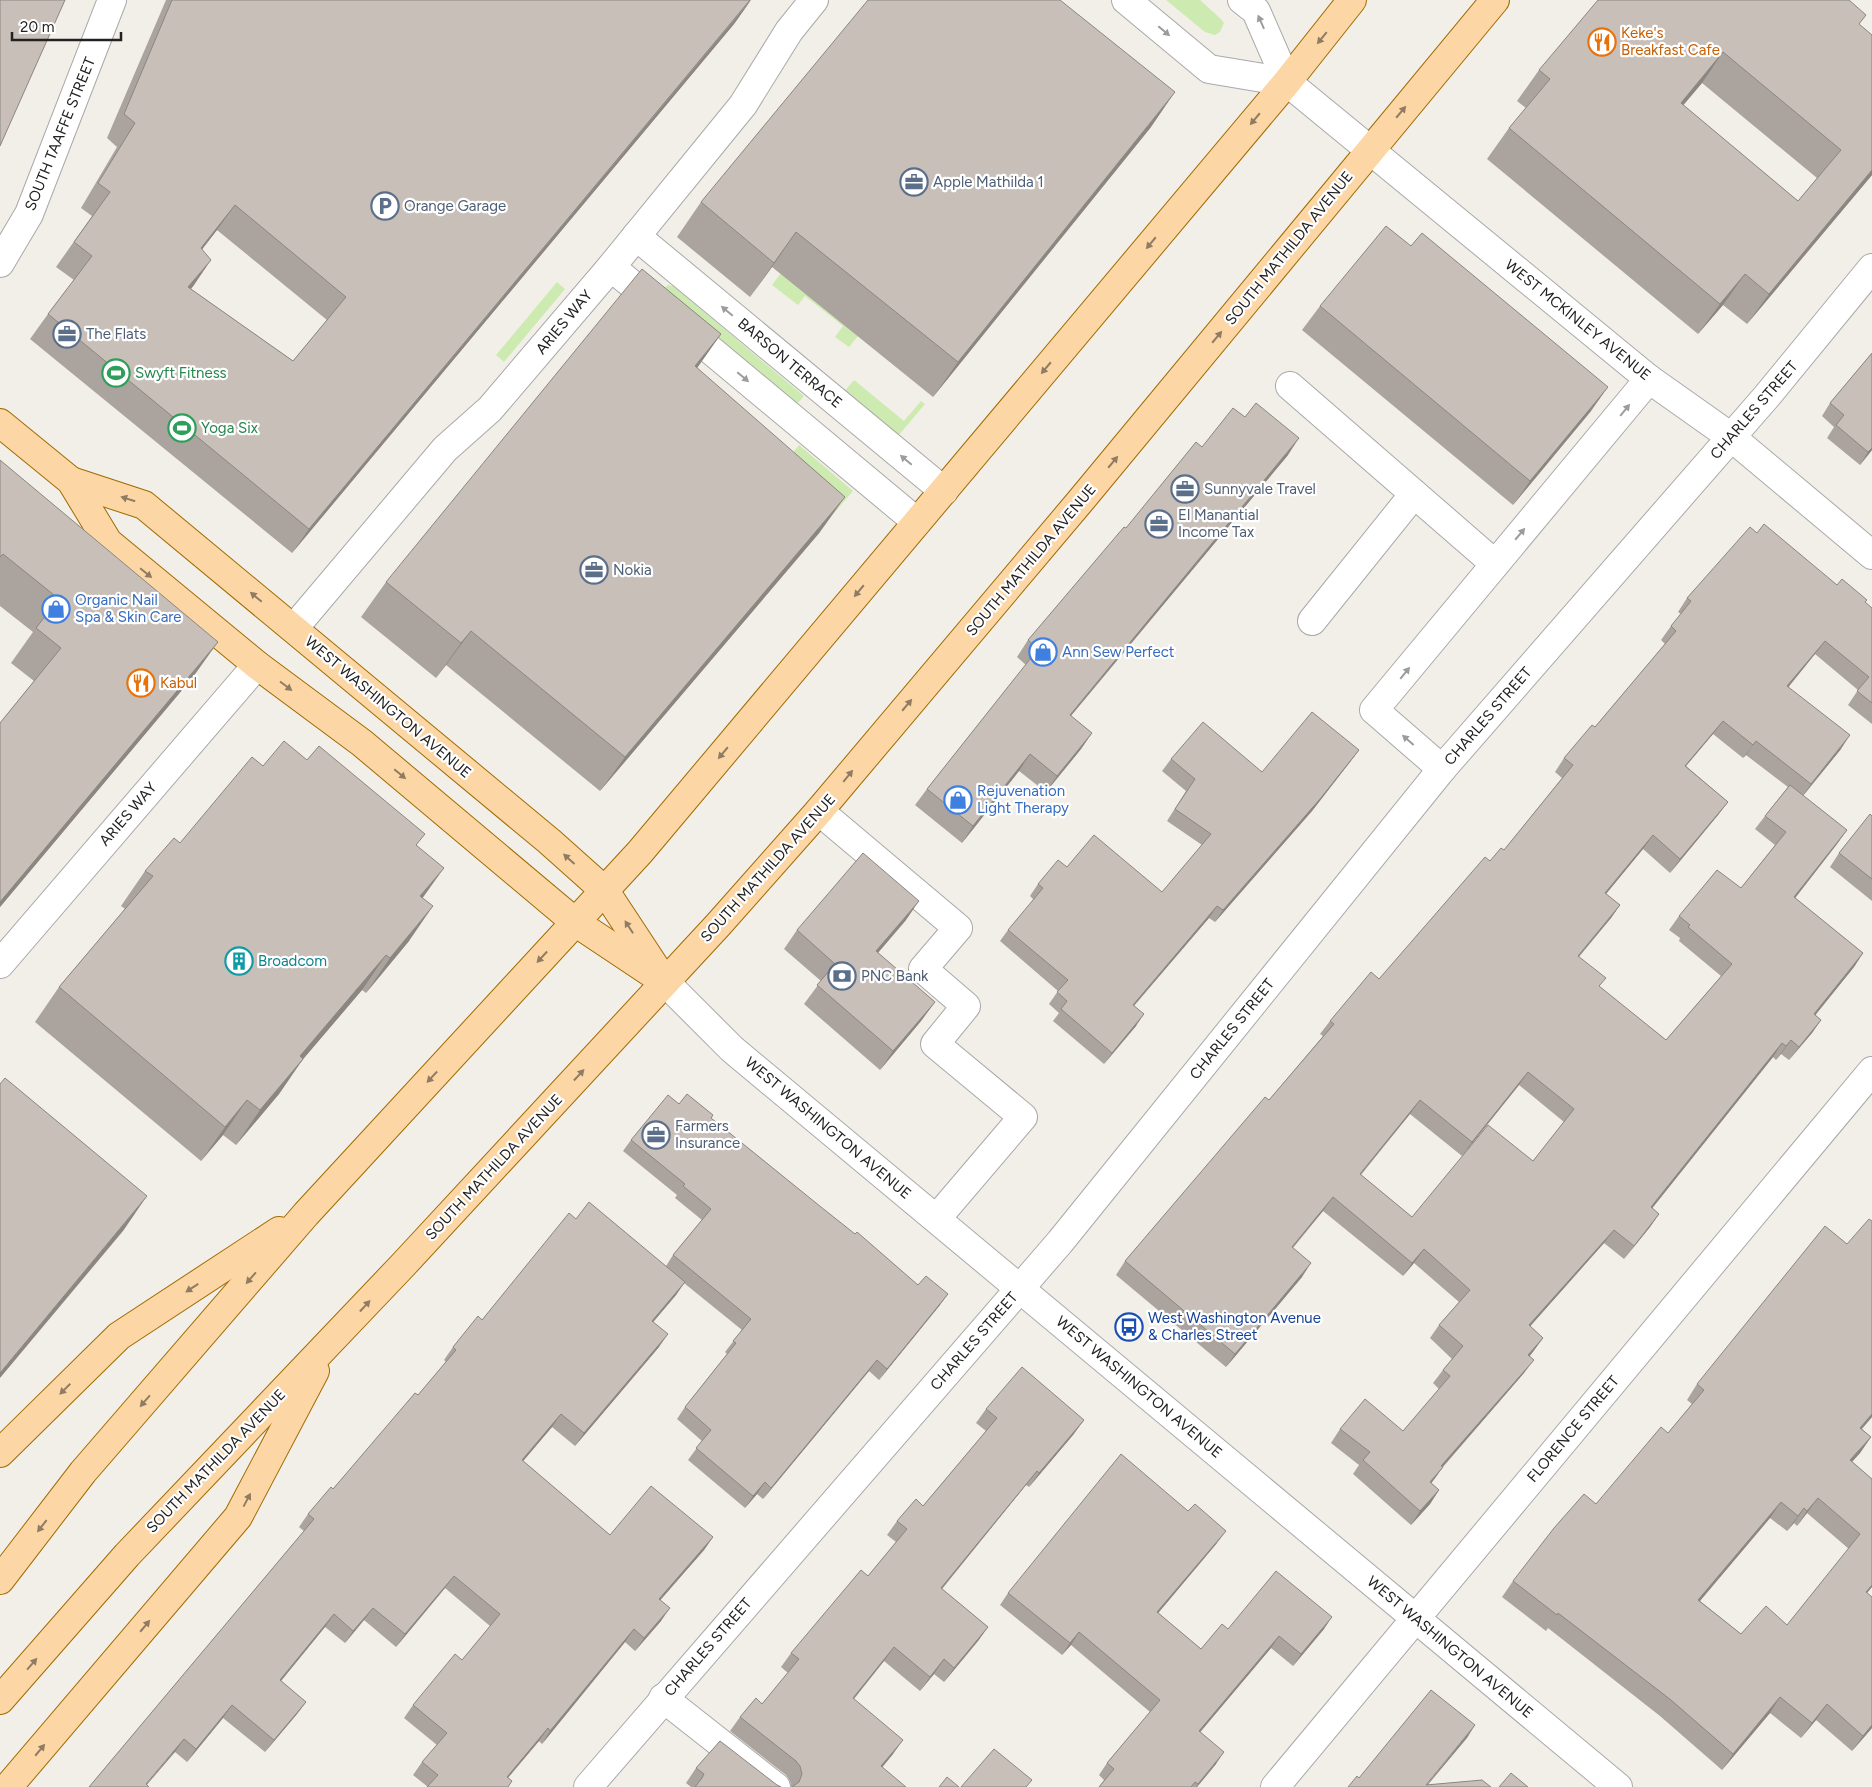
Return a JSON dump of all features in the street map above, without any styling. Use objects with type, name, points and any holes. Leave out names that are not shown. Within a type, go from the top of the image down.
[{"type":"main road","points":[[0,1580],[84,1472],[306,1214],[605,891],[944,491],[1286,82],[1352,0]]},
{"type":"main road","name":"SOUTH MATHILDA AVENUE","points":[[0,1700],[127,1555],[331,1341],[665,982],[819,811],[1095,484],[1495,0]]},
{"type":"main road","name":"WEST WASHINGTON AVENUE","points":[[0,423],[71,481],[108,542],[258,665],[362,743],[575,922],[665,982]]},
{"type":"main road","name":"WEST WASHINGTON AVENUE","points":[[71,481],[144,505],[549,841],[605,891],[665,982]]},
{"type":"main road","points":[[0,1453],[119,1336],[306,1214]]},
{"type":"main road","points":[[8,1787],[238,1517],[331,1341]]},
{"type":"street","name":"SOUTH TAAFFE STREET","points":[[0,263],[29,214],[112,0]]},
{"type":"street","name":"ARIES WAY","points":[[294,628],[445,449],[490,409],[611,267],[743,105],[789,31],[814,0]]},
{"type":"street","name":"WEST MCKINLEY AVENUE","points":[[1126,0],[1209,69],[1286,82]]},
{"type":"street","name":"WEST MCKINLEY AVENUE","points":[[1242,0],[1256,11],[1286,82],[1649,379],[1731,437],[1872,555]]},
{"type":"street","name":"BARSON TERRACE","points":[[636,236],[944,491]]},
{"type":"street","points":[[611,267],[917,522]]},
{"type":"street","name":"CHARLES STREET","points":[[588,1787],[663,1698],[1060,1242],[1442,769],[1731,437],[1872,268]]},
{"type":"street","points":[[1442,769],[1374,710],[1649,379]]},
{"type":"street","points":[[1290,386],[1494,564]]},
{"type":"street","points":[[1312,621],[1414,494]]},
{"type":"street","name":"ARIES WAY","points":[[0,964],[258,665]]},
{"type":"street","points":[[819,811],[958,928],[923,969],[966,1006],[935,1044],[1023,1117],[937,1218]]},
{"type":"street","name":"WEST WASHINGTON AVENUE","points":[[665,982],[732,1049],[1618,1787]]},
{"type":"street","name":"FLORENCE STREET","points":[[1275,1787],[1872,1071]]},
{"type":"street","points":[[663,1698],[776,1787]]},
{"type":"green space","points":[[1166,0],[1200,0],[1224,23],[1220,32],[1215,35],[1205,32]]},
{"type":"green space","points":[[785,268],[863,330],[849,347],[835,337],[843,326],[805,296],[798,305],[772,285]]},
{"type":"green space","points":[[557,282],[565,289],[504,362],[496,355]]},
{"type":"green space","points":[[668,285],[673,286],[804,396],[796,405],[664,296],[664,288]]},
{"type":"green space","points":[[854,380],[904,421],[921,401],[925,404],[898,436],[844,392]]},
{"type":"green space","points":[[799,445],[853,491],[829,519],[791,455]]},
{"type":"building","points":[[0,0],[65,0],[0,146]]},
{"type":"building","name":"Orange Garage","points":[[172,0],[750,0],[309,529],[48,314],[92,256],[74,242],[110,192],[98,183],[135,123],[124,114]],"holes":[[[235,205],[346,297],[293,361],[188,287],[211,260],[201,248]]]},
{"type":"building","name":"Apple Mathilda 1","points":[[868,0],[1060,0],[1175,92],[958,362],[796,232],[774,263],[701,202]]},
{"type":"building","points":[[1598,0],[1849,0],[1866,15],[1859,24],[1872,35],[1872,170],[1769,294],[1745,274],[1720,304],[1509,128],[1550,79],[1539,70]],"holes":[[[1723,52],[1841,150],[1798,201],[1681,103]]]},
{"type":"building","points":[[1386,226],[1411,246],[1422,233],[1608,387],[1530,481],[1320,306]]},
{"type":"building","name":"Nokia","points":[[642,269],[721,334],[695,366],[845,497],[625,757],[471,631],[461,643],[386,582]]},
{"type":"building","points":[[1872,353],[1872,448],[1868,452],[1836,425],[1844,415],[1830,403]]},
{"type":"building","points":[[1256,403],[1299,438],[1070,715],[1092,733],[1057,776],[1030,754],[973,826],[927,789],[1038,649],[1028,640],[1124,527],[1126,528],[1196,442],[1202,447],[1233,408],[1245,417]]},
{"type":"building","points":[[0,460],[218,642],[0,902],[0,723],[61,648],[36,628],[59,599],[3,554],[0,557]]},
{"type":"building","points":[[1764,524],[1837,585],[1842,579],[1867,600],[1865,602],[1872,608],[1872,703],[1857,691],[1869,677],[1825,641],[1787,686],[1850,735],[1811,784],[1756,741],[1753,745],[1723,721],[1685,766],[1728,802],[1680,859],[1653,835],[1605,893],[1620,905],[1578,956],[1606,978],[1599,986],[1666,1040],[1732,964],[1688,927],[1690,925],[1679,916],[1717,870],[1741,888],[1786,832],[1765,816],[1790,785],[1847,830],[1794,897],[1863,953],[1814,1014],[1821,1020],[1799,1047],[1791,1040],[1786,1046],[1782,1043],[1651,1207],[1659,1214],[1634,1246],[1614,1230],[1529,1325],[1543,1338],[1528,1355],[1534,1360],[1441,1466],[1443,1467],[1430,1482],[1439,1490],[1420,1511],[1363,1460],[1370,1452],[1340,1429],[1365,1399],[1403,1431],[1450,1376],[1443,1370],[1463,1346],[1439,1325],[1470,1290],[1424,1249],[1412,1263],[1333,1197],[1292,1247],[1311,1263],[1235,1354],[1125,1261],[1265,1097],[1269,1100],[1334,1024],[1330,1021],[1371,972],[1379,979],[1485,857],[1490,861],[1501,848],[1504,850],[1573,765],[1564,758],[1592,725],[1595,727],[1676,631],[1671,626],[1691,601],[1687,598],[1750,527],[1757,533]],"holes":[[[1528,1072],[1574,1109],[1533,1161],[1488,1125],[1412,1217],[1360,1174],[1420,1100],[1472,1142]]]},
{"type":"building","points":[[1312,712],[1359,750],[1320,799],[1223,910],[1217,906],[1133,1005],[1144,1014],[1112,1053],[1061,1009],[1067,1001],[1057,992],[1068,980],[1008,930],[1043,888],[1038,884],[1058,860],[1067,867],[1094,835],[1162,892],[1211,834],[1175,809],[1195,779],[1171,759],[1203,722],[1262,772]]},
{"type":"building","name":"Broadcom","points":[[284,741],[307,760],[319,746],[425,834],[416,845],[444,868],[420,896],[433,906],[390,958],[386,955],[300,1056],[303,1059],[260,1110],[247,1100],[225,1127],[59,987],[153,876],[145,871],[174,838],[180,843],[252,757],[263,766]]},
{"type":"building","points":[[1870,814],[1872,816],[1872,879],[1839,853]]},
{"type":"building","name":"PNC Bank","points":[[863,853],[919,901],[876,951],[935,1002],[893,1051],[817,985],[835,964],[797,930]]},
{"type":"building","points":[[5,1078],[147,1196],[0,1373],[0,1084]]},
{"type":"building","points":[[687,1094],[713,1115],[711,1118],[855,1234],[857,1232],[918,1285],[926,1276],[948,1294],[887,1369],[877,1360],[771,1488],[765,1482],[753,1496],[696,1448],[711,1430],[685,1407],[736,1343],[733,1341],[751,1319],[673,1255],[711,1209],[683,1186],[685,1184],[631,1140],[668,1095],[679,1104]]},
{"type":"building","points":[[589,1202],[685,1282],[652,1321],[668,1334],[584,1433],[561,1414],[522,1460],[610,1535],[651,1486],[713,1537],[659,1599],[670,1608],[644,1638],[634,1629],[550,1731],[548,1728],[507,1777],[512,1781],[508,1787],[427,1787],[438,1775],[422,1762],[447,1733],[413,1705],[455,1654],[462,1660],[500,1614],[454,1576],[405,1634],[373,1608],[353,1631],[334,1614],[280,1680],[306,1702],[274,1740],[232,1705],[196,1749],[184,1739],[146,1784],[149,1787],[89,1787],[314,1519],[308,1514],[331,1487],[333,1489],[415,1393],[418,1395],[456,1350],[453,1347],[478,1316],[482,1320],[569,1213],[576,1219]]},
{"type":"building","points":[[1869,1219],[1872,1221],[1872,1414],[1860,1428],[1871,1437],[1850,1460],[1872,1479],[1872,1585],[1866,1592],[1872,1597],[1872,1725],[1863,1736],[1827,1704],[1812,1723],[1780,1697],[1733,1754],[1671,1700],[1558,1613],[1557,1615],[1513,1581],[1554,1528],[1584,1494],[1596,1504],[1661,1427],[1668,1433],[1704,1390],[1697,1384],[1825,1226],[1847,1244]],"holes":[[[1818,1498],[1860,1534],[1787,1625],[1766,1606],[1741,1634],[1698,1600],[1781,1502],[1798,1516],[1804,1508],[1807,1511]]]},
{"type":"building","points":[[1022,1367],[1084,1420],[1039,1473],[1037,1471],[941,1588],[988,1627],[954,1668],[944,1659],[930,1677],[894,1647],[853,1698],[903,1740],[881,1766],[906,1787],[792,1787],[799,1782],[802,1774],[800,1766],[740,1717],[756,1698],[762,1704],[799,1659],[791,1653],[861,1570],[868,1576],[907,1529],[897,1521],[916,1499],[923,1506],[997,1418],[986,1409]]},
{"type":"building","points":[[1121,1454],[1188,1511],[1195,1504],[1226,1531],[1157,1612],[1201,1649],[1222,1624],[1228,1629],[1276,1571],[1332,1617],[1301,1654],[1279,1636],[1199,1731],[1224,1752],[1198,1784],[1195,1782],[1191,1787],[1099,1787],[1114,1769],[1107,1763],[1160,1700],[1079,1632],[1070,1643],[1008,1593]]},
{"type":"building","points":[[1431,1690],[1475,1725],[1426,1785],[1482,1780],[1491,1787],[1348,1787],[1357,1776],[1359,1778]]},
{"type":"building","points":[[720,1741],[781,1787],[695,1787],[704,1774],[696,1768]]},
{"type":"building","points":[[994,1749],[1032,1780],[1026,1787],[961,1787]]},
{"type":"building","points":[[1511,1773],[1528,1787],[1499,1787]]},
{"type":"building","points":[[947,1777],[959,1787],[939,1787]]},
{"type":"place","name":"Keke's Breakfast Cafe","points":[[1602,42]]},
{"type":"place","name":"Apple Mathilda 1","points":[[914,182]]},
{"type":"place","name":"Orange Garage","points":[[385,206]]},
{"type":"place","name":"The Flats","points":[[67,334]]},
{"type":"place","name":"Swyft Fitness","points":[[116,373]]},
{"type":"place","name":"Yoga Six","points":[[182,428]]},
{"type":"place","name":"Sunnyvale Travel","points":[[1185,489]]},
{"type":"place","name":"El Manantial Income Tax","points":[[1159,524]]},
{"type":"place","name":"Nokia","points":[[594,570]]},
{"type":"place","name":"Organic Nail Spa & Skin Care","points":[[56,609]]},
{"type":"place","name":"Ann Sew Perfect","points":[[1043,652]]},
{"type":"place","name":"Kabul","points":[[141,683]]},
{"type":"place","name":"Rejuvenation Light Therapy","points":[[958,800]]},
{"type":"place","name":"Broadcom","points":[[239,961]]},
{"type":"place","name":"PNC Bank","points":[[842,976]]},
{"type":"place","name":"Farmers Insurance","points":[[656,1135]]},
{"type":"place","name":"West Washington Avenue & Charles Street","points":[[1129,1327]]}]
